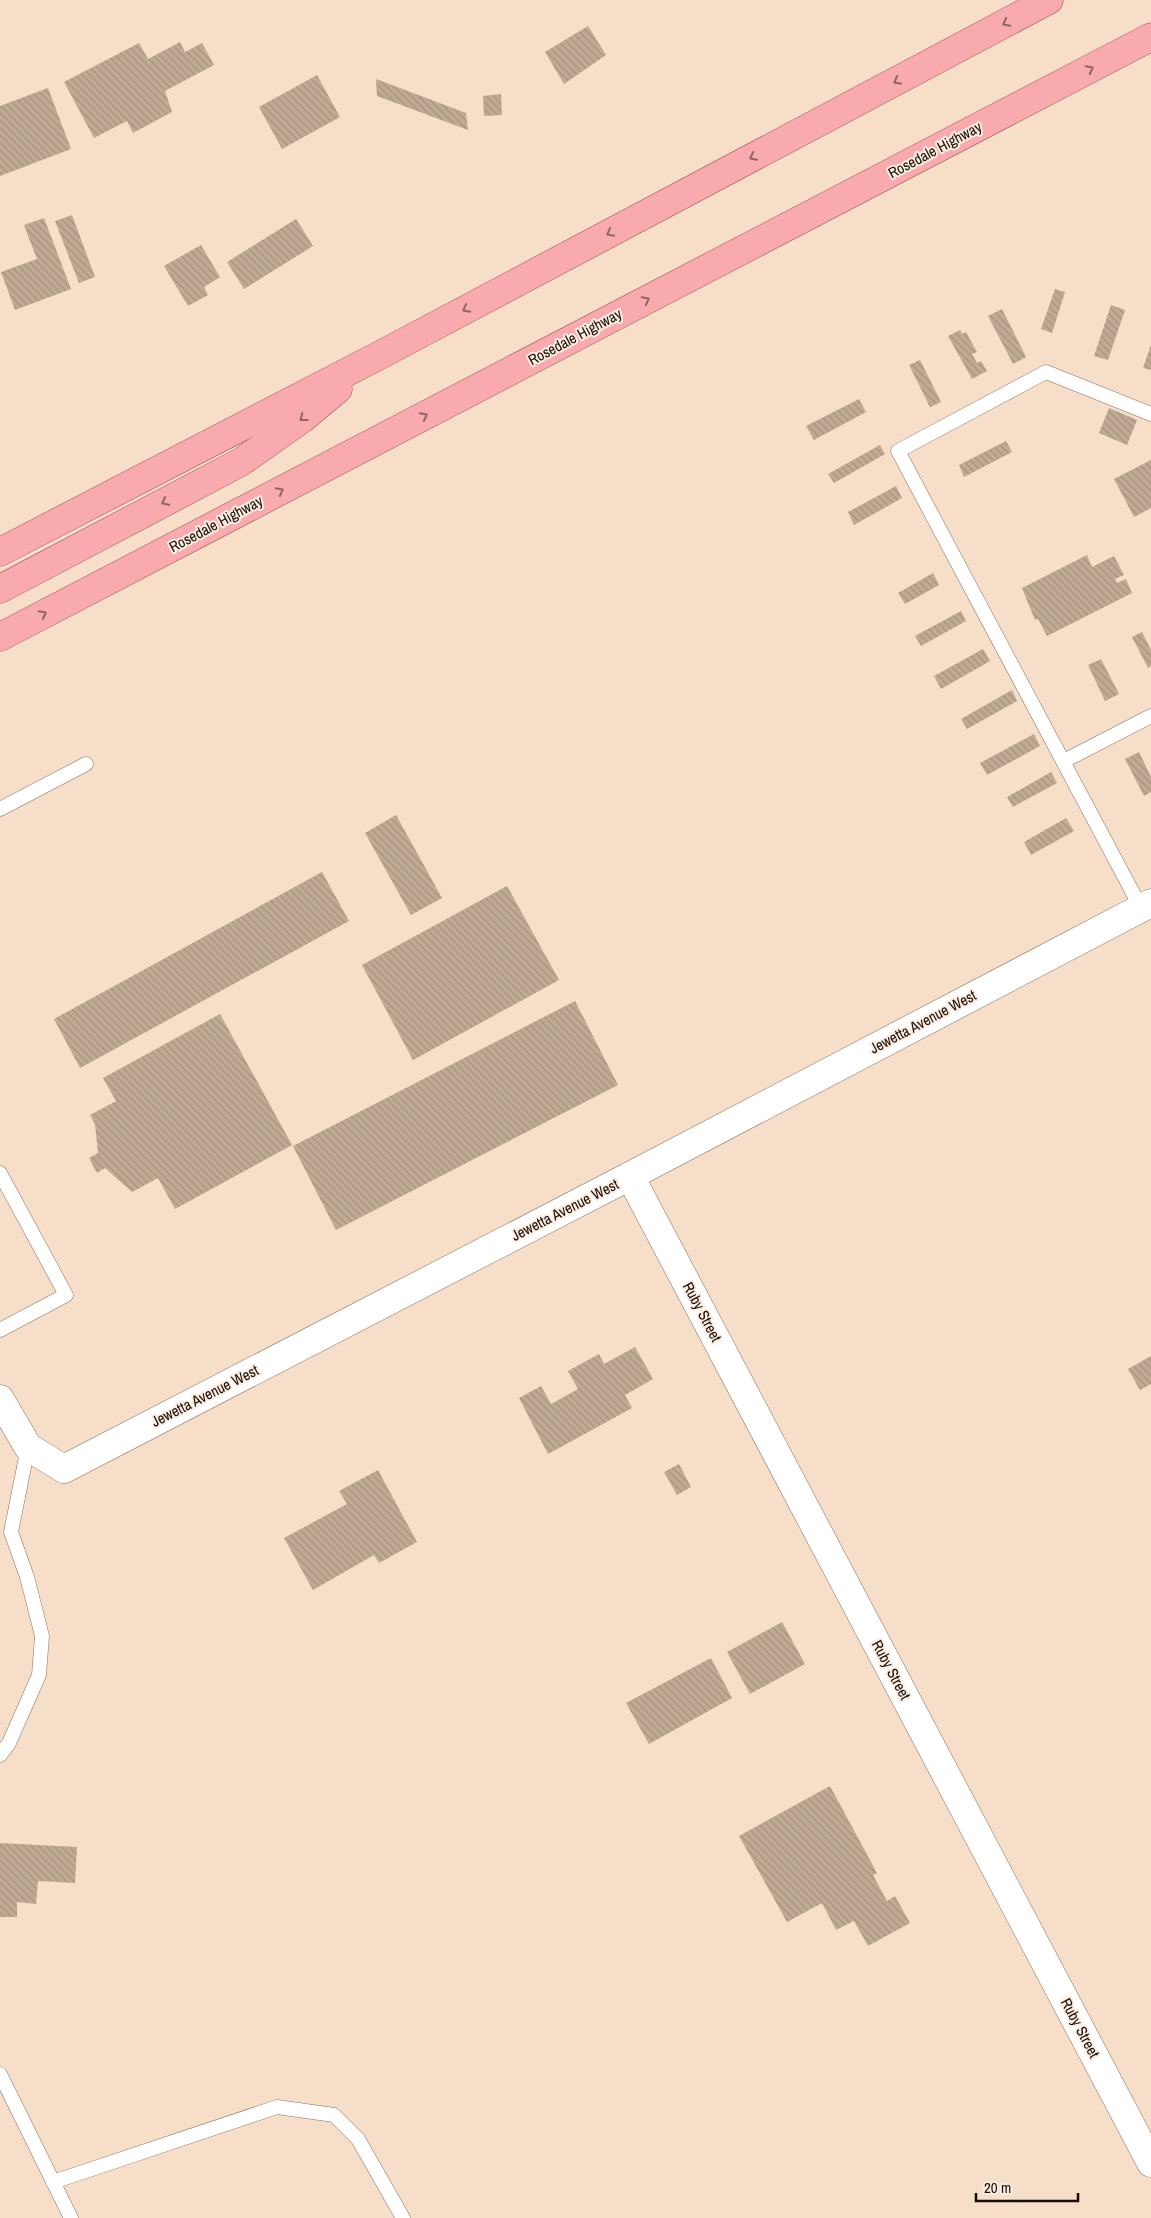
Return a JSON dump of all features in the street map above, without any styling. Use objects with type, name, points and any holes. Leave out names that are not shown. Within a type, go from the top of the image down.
[{"type":"main road","points":[[0,552],[382,354],[1049,0]]},
{"type":"main road","name":"Rosedale Highway","points":[[0,637],[1151,37]]},
{"type":"main road","points":[[0,589],[241,462],[302,419],[382,354]]},
{"type":"street","name":"Jewetta Avenue West","points":[[0,1399],[28,1447],[64,1469],[630,1176],[1146,905]]},
{"type":"street","name":"Ruby Street","points":[[630,1176],[1151,2163]]},
{"type":"lane","points":[[1146,905],[1064,761],[898,451],[1046,372],[1151,414]]},
{"type":"lane","points":[[1064,761],[1151,716]]},
{"type":"lane","points":[[0,809],[86,764]]},
{"type":"lane","points":[[0,1173],[66,1295],[0,1330]]},
{"type":"lane","points":[[0,1754],[9,1743],[39,1675],[42,1636],[27,1577],[11,1532],[28,1447]]},
{"type":"lane","points":[[0,2074],[71,2218]]},
{"type":"lane","points":[[53,2182],[277,2107],[334,2115],[358,2139],[403,2218]]},
{"type":"building","points":[[588,26],[606,55],[564,84],[545,52]]},
{"type":"building","points":[[180,42],[185,52],[202,43],[214,65],[165,91],[172,112],[133,133],[127,121],[94,138],[64,82],[139,43],[148,59]]},
{"type":"building","points":[[317,75],[340,117],[282,149],[259,107]]},
{"type":"building","points":[[376,79],[466,113],[468,130],[377,96]]},
{"type":"building","points":[[48,88],[71,149],[0,176],[0,106]]},
{"type":"building","points":[[501,94],[502,115],[484,116],[483,96]]},
{"type":"building","points":[[72,215],[95,277],[79,283],[55,221]]},
{"type":"building","points":[[44,218],[71,289],[15,310],[1,272],[37,259],[24,225]]},
{"type":"building","points":[[296,219],[313,246],[244,289],[227,262]]},
{"type":"building","points":[[201,245],[220,277],[204,287],[208,295],[188,306],[164,266]]},
{"type":"building","points":[[1055,289],[1065,292],[1052,333],[1041,329]]},
{"type":"building","points":[[1111,305],[1125,310],[1108,360],[1094,356]]},
{"type":"building","points":[[1002,309],[1026,357],[1013,364],[988,316]]},
{"type":"building","points":[[960,330],[962,334],[966,332],[977,352],[972,354],[977,363],[981,361],[987,371],[972,379],[948,336]]},
{"type":"building","points":[[1151,345],[1151,370],[1143,368]]},
{"type":"building","points":[[920,360],[941,402],[930,407],[909,365]]},
{"type":"building","points":[[859,399],[866,412],[814,440],[806,426]]},
{"type":"building","points":[[1109,408],[1137,420],[1127,445],[1099,433]]},
{"type":"building","points":[[1006,441],[1012,452],[964,477],[959,465]]},
{"type":"building","points":[[880,445],[885,454],[834,483],[828,474]]},
{"type":"building","points":[[1151,460],[1151,508],[1134,517],[1114,479]]},
{"type":"building","points":[[896,486],[902,498],[854,525],[848,512]]},
{"type":"building","points":[[1087,555],[1092,567],[1114,556],[1124,575],[1115,579],[1117,583],[1126,579],[1132,593],[1047,636],[1038,619],[1035,620],[1022,588]]},
{"type":"building","points":[[933,573],[939,585],[905,604],[898,593]]},
{"type":"building","points":[[961,611],[966,621],[921,646],[915,636]]},
{"type":"building","points":[[1142,632],[1151,650],[1151,666],[1148,668],[1132,637]]},
{"type":"building","points":[[983,649],[990,661],[941,689],[934,676]]},
{"type":"building","points":[[1101,659],[1119,694],[1105,701],[1088,665]]},
{"type":"building","points":[[1012,690],[1017,701],[967,729],[961,719]]},
{"type":"building","points":[[1034,734],[1040,746],[987,775],[980,763]]},
{"type":"building","points":[[1139,752],[1151,777],[1151,792],[1144,796],[1125,759]]},
{"type":"building","points":[[1051,772],[1057,783],[1013,807],[1007,797]]},
{"type":"building","points":[[396,815],[442,898],[411,915],[365,833]]},
{"type":"building","points":[[1066,818],[1074,831],[1031,855],[1024,842]]},
{"type":"building","points":[[322,872],[349,921],[80,1068],[54,1019]]},
{"type":"building","points":[[507,886],[559,980],[413,1060],[362,965]]},
{"type":"building","points":[[575,1001],[618,1085],[336,1230],[293,1146]]},
{"type":"building","points":[[220,1014],[292,1145],[175,1209],[158,1178],[132,1192],[105,1168],[97,1173],[89,1158],[98,1153],[95,1124],[90,1115],[116,1101],[103,1078]]},
{"type":"building","points":[[635,1347],[653,1379],[625,1395],[632,1408],[548,1454],[519,1398],[541,1386],[551,1404],[578,1389],[568,1371],[599,1354],[604,1364]]},
{"type":"building","points":[[1151,1356],[1151,1384],[1140,1390],[1128,1369]]},
{"type":"building","points":[[679,1464],[691,1487],[677,1495],[664,1472]]},
{"type":"building","points":[[378,1470],[417,1542],[379,1563],[374,1555],[313,1590],[284,1538],[347,1504],[339,1491]]},
{"type":"building","points":[[782,1622],[805,1664],[750,1694],[727,1652]]},
{"type":"building","points":[[711,1658],[732,1698],[649,1744],[626,1703]]},
{"type":"building","points":[[830,1786],[877,1873],[873,1875],[887,1901],[895,1896],[910,1923],[868,1946],[854,1921],[836,1930],[822,1903],[787,1922],[739,1836]]},
{"type":"building","points":[[0,1843],[77,1847],[75,1883],[38,1881],[36,1904],[17,1902],[17,1917],[0,1917]]}]
